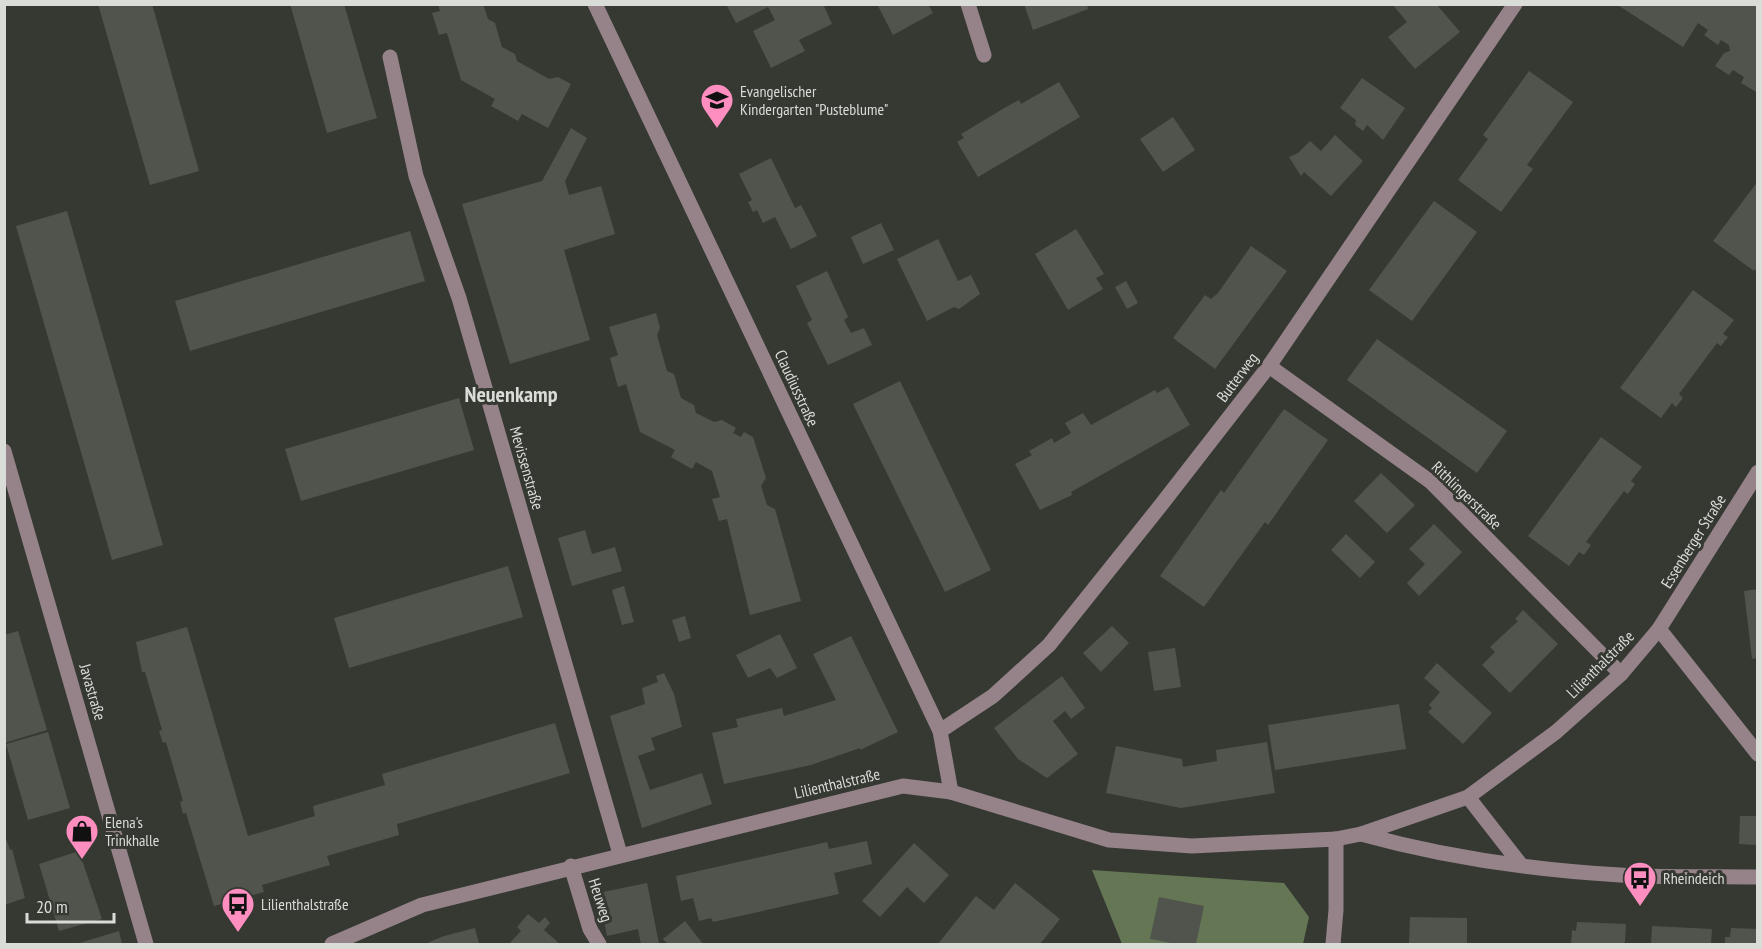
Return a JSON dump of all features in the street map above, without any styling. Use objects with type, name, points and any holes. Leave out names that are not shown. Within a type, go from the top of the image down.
[{"type":"street","name":"Claudiusstraße","points":[[595,4],[940,731],[951,792]]},
{"type":"street","points":[[968,4],[984,55]]},
{"type":"street","name":"Butterweg","points":[[940,731],[993,696],[1049,645],[1269,366],[1515,4]]},
{"type":"street","name":"Mevissenstraße","points":[[390,57],[416,176],[459,298],[620,854]]},
{"type":"street","name":"Rithlingerstraße","points":[[1269,366],[1431,483],[1621,674]]},
{"type":"street","name":"Javastraße","points":[[4,451],[146,945]]},
{"type":"street","name":"Essenberger Straße","points":[[1659,629],[1758,472]]},
{"type":"street","name":"Lilienthalstraße","points":[[332,945],[422,905],[571,866],[903,786],[951,792],[1109,840],[1192,846],[1336,839],[1361,834],[1468,797],[1556,732],[1621,674],[1659,629],[1758,754]]},
{"type":"street","points":[[1468,797],[1521,865]]},
{"type":"street","name":"Lilienthalstraße","points":[[1361,834],[1403,846],[1521,865],[1620,875],[1758,877]]},
{"type":"street","points":[[1333,945],[1336,839]]},
{"type":"street","name":"Heuweg","points":[[571,866],[590,929],[599,945]]},
{"type":"green space","points":[[1092,870],[1284,883],[1309,917],[1303,944],[1122,944]]},
{"type":"building","points":[[98,4],[152,4],[199,171],[150,185]]},
{"type":"building","points":[[290,4],[344,4],[377,118],[327,133]]},
{"type":"building","points":[[438,4],[483,4],[488,19],[495,23],[502,47],[515,54],[517,61],[549,79],[558,77],[571,84],[548,128],[522,114],[518,121],[491,106],[495,99],[461,80],[447,33],[439,35],[432,13],[440,11]]},
{"type":"building","points":[[726,4],[823,4],[832,24],[799,40],[805,51],[771,68],[753,31],[775,20],[768,7],[736,23]]},
{"type":"building","points":[[877,4],[928,4],[933,13],[893,35]]},
{"type":"building","points":[[1024,4],[1087,4],[1088,9],[1033,30]]},
{"type":"building","points":[[1616,4],[1758,4],[1758,93],[1741,83],[1744,77],[1733,70],[1729,75],[1715,66],[1724,53],[1730,51],[1729,45],[1721,40],[1718,45],[1704,35],[1708,30],[1698,23],[1683,47]]},
{"type":"building","points":[[1393,5],[1437,5],[1460,32],[1415,69],[1388,37],[1407,22]]},
{"type":"building","points":[[1529,71],[1573,102],[1527,165],[1533,169],[1501,212],[1458,180],[1488,139],[1483,135]]},
{"type":"building","points":[[1362,78],[1405,108],[1383,140],[1367,125],[1363,131],[1355,125],[1356,120],[1340,108]]},
{"type":"building","points":[[1059,82],[1080,117],[978,177],[957,142],[964,138],[961,134],[1019,100],[1021,104]]},
{"type":"building","points":[[1173,117],[1195,150],[1163,172],[1140,139]]},
{"type":"building","points":[[571,128],[587,138],[565,181],[569,195],[601,186],[615,234],[564,250],[590,340],[510,364],[462,204],[542,181]]},
{"type":"building","points":[[1335,135],[1363,161],[1331,196],[1304,172],[1301,176],[1289,157],[1298,153],[1310,141],[1321,151]]},
{"type":"building","points":[[771,158],[795,208],[801,205],[817,236],[791,249],[775,217],[763,223],[757,210],[753,212],[748,202],[752,200],[739,174]]},
{"type":"building","points":[[1758,181],[1758,267],[1754,271],[1713,241]]},
{"type":"building","points":[[1434,201],[1477,232],[1412,321],[1369,290]]},
{"type":"building","points":[[67,211],[163,545],[112,560],[16,226]]},
{"type":"building","points":[[881,223],[894,250],[863,264],[851,237]]},
{"type":"building","points":[[1076,229],[1104,274],[1096,278],[1103,289],[1068,310],[1035,254]]},
{"type":"building","points":[[410,231],[425,281],[190,351],[175,301]]},
{"type":"building","points":[[938,239],[958,281],[971,275],[980,294],[959,309],[954,307],[927,321],[897,259]]},
{"type":"building","points":[[1251,246],[1287,271],[1215,369],[1173,338],[1205,295],[1211,299],[1218,293]]},
{"type":"building","points":[[827,271],[848,317],[844,320],[851,333],[864,328],[872,345],[828,365],[807,323],[812,320],[796,286]]},
{"type":"building","points":[[1126,281],[1138,303],[1127,309],[1115,287]]},
{"type":"building","points":[[1693,290],[1734,320],[1723,334],[1728,337],[1721,346],[1717,343],[1679,394],[1683,398],[1676,407],[1672,403],[1661,418],[1620,388]]},
{"type":"building","points":[[656,313],[660,328],[657,335],[667,371],[674,374],[681,398],[694,405],[696,413],[714,422],[722,420],[736,428],[733,433],[741,437],[744,432],[753,437],[766,478],[761,486],[767,505],[775,509],[801,601],[750,615],[727,519],[719,521],[712,499],[720,497],[712,471],[696,462],[692,469],[671,457],[675,450],[640,432],[626,384],[618,387],[610,358],[618,355],[609,327]]},
{"type":"building","points":[[1377,339],[1507,431],[1477,473],[1347,380]]},
{"type":"building","points":[[900,381],[991,570],[945,592],[853,404]]},
{"type":"building","points":[[1168,387],[1190,425],[1071,492],[1072,495],[1040,510],[1015,464],[1032,455],[1029,451],[1052,438],[1054,443],[1071,433],[1065,423],[1083,413],[1091,425],[1155,390],[1157,393]]},
{"type":"building","points":[[459,398],[474,450],[301,501],[285,449]]},
{"type":"building","points":[[1284,409],[1328,440],[1268,525],[1265,522],[1204,607],[1160,576],[1221,490],[1224,493]]},
{"type":"building","points":[[1601,437],[1642,467],[1631,481],[1635,484],[1628,494],[1624,491],[1586,542],[1591,545],[1584,555],[1579,552],[1569,566],[1528,536]]},
{"type":"building","points":[[1381,473],[1415,505],[1387,533],[1354,501]]},
{"type":"building","points":[[1434,524],[1462,552],[1419,596],[1407,583],[1425,564],[1409,549]]},
{"type":"building","points":[[585,530],[592,554],[615,547],[622,571],[572,586],[558,538]]},
{"type":"building","points":[[1346,534],[1375,562],[1360,578],[1331,550]]},
{"type":"building","points":[[508,566],[523,617],[349,668],[334,618]]},
{"type":"building","points":[[624,586],[634,622],[622,625],[612,590]]},
{"type":"building","points":[[1758,589],[1758,658],[1752,659],[1744,591]]},
{"type":"building","points":[[1523,610],[1558,644],[1510,693],[1482,665],[1495,652],[1490,647],[1518,621],[1515,619]]},
{"type":"building","points":[[685,616],[691,638],[679,642],[672,620]]},
{"type":"building","points":[[1112,626],[1129,643],[1101,672],[1083,653]]},
{"type":"building","points":[[187,627],[248,836],[315,816],[313,806],[385,785],[382,774],[555,723],[570,773],[397,824],[399,835],[327,856],[330,865],[262,885],[264,892],[214,906],[186,813],[183,814],[180,802],[183,801],[166,742],[163,743],[159,731],[162,730],[145,672],[142,672],[136,642]]},
{"type":"building","points":[[18,631],[47,730],[4,743],[4,635]]},
{"type":"building","points":[[780,634],[797,668],[777,678],[770,668],[748,678],[736,655]]},
{"type":"building","points":[[851,636],[898,732],[860,750],[860,748],[811,765],[724,784],[712,733],[738,727],[736,719],[782,708],[784,716],[836,700],[813,654]]},
{"type":"building","points":[[1175,648],[1181,687],[1154,691],[1148,652]]},
{"type":"building","points":[[1437,663],[1492,713],[1463,744],[1428,712],[1432,708],[1429,705],[1440,692],[1424,678]]},
{"type":"building","points":[[664,673],[674,694],[682,727],[651,738],[655,750],[638,756],[650,790],[702,773],[712,804],[642,828],[610,716],[645,704],[642,688],[658,682],[656,676]]},
{"type":"building","points":[[1062,676],[1085,708],[1071,719],[1065,711],[1053,721],[1078,754],[1047,778],[1018,759],[994,728]]},
{"type":"building","points":[[1399,704],[1406,749],[1275,770],[1268,725]]},
{"type":"building","points":[[48,732],[70,808],[28,820],[6,744]]},
{"type":"building","points":[[1267,742],[1275,793],[1181,808],[1106,793],[1116,746],[1182,759],[1183,767],[1217,761],[1216,750]]},
{"type":"building","points":[[1740,816],[1757,816],[1756,845],[1739,844]]},
{"type":"building","points":[[4,833],[10,850],[12,849],[25,898],[4,905]]},
{"type":"building","points":[[867,841],[872,864],[834,873],[839,894],[713,922],[711,918],[699,921],[693,898],[681,901],[676,876],[827,842],[829,849]]},
{"type":"building","points":[[914,843],[949,875],[924,903],[907,887],[880,917],[862,901]]},
{"type":"building","points":[[79,851],[102,919],[59,931],[39,864]]},
{"type":"building","points":[[647,883],[659,944],[641,944],[638,929],[607,936],[598,893]]},
{"type":"building","points":[[1015,883],[1060,919],[1040,944],[938,944],[976,896],[994,910]]},
{"type":"building","points":[[1159,897],[1204,906],[1196,944],[1176,944],[1150,939]]},
{"type":"building","points":[[528,914],[539,923],[545,917],[550,923],[544,930],[560,944],[509,944],[521,931],[517,927]]},
{"type":"building","points":[[1410,917],[1467,918],[1467,944],[1409,944]]},
{"type":"building","points":[[685,921],[703,944],[668,944],[663,939]]},
{"type":"building","points":[[1577,922],[1626,924],[1625,942],[1622,944],[1571,944],[1572,930],[1576,931]]},
{"type":"building","points":[[1652,926],[1712,929],[1711,944],[1651,944]]},
{"type":"building","points":[[475,928],[479,944],[425,944],[444,936]]},
{"type":"building","points":[[1731,928],[1758,929],[1758,944],[1725,944],[1725,937],[1730,937]]},
{"type":"building","points":[[119,931],[122,944],[76,944]]},
{"type":"place","name":"Evangelischer Kindergarten \"Pusteblume\"","points":[[717,129]]},
{"type":"place","name":"Elena's Trinkhalle","points":[[82,860]]},
{"type":"place","name":"Rheindeich","points":[[1640,907]]},
{"type":"place","name":"Lilienthalstraße","points":[[238,933]]},
{"type":"district","name":"Neuenkamp","points":[[511,394]]}]
